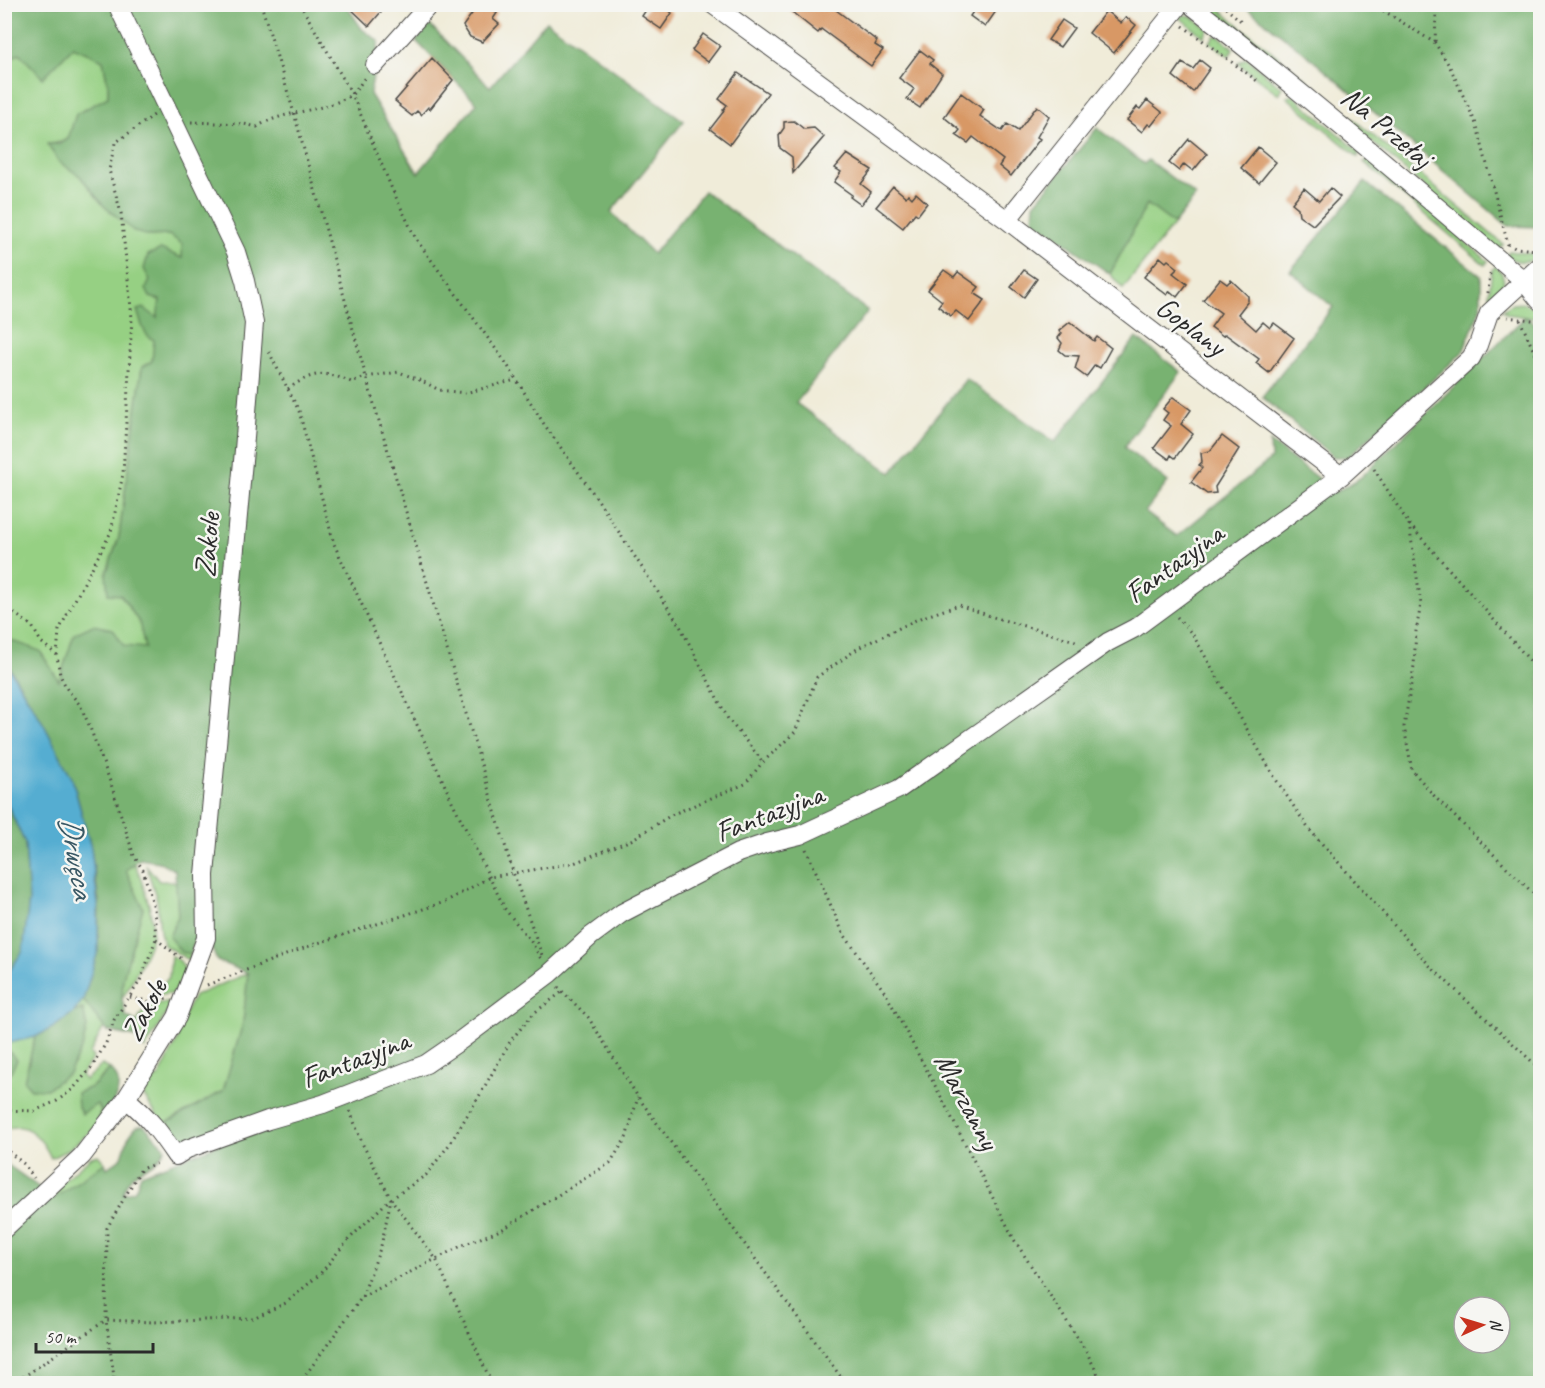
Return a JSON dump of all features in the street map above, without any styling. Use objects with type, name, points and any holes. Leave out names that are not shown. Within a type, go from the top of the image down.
[{"type":"street","name":"Zakole","points":[[117,4],[236,252],[254,323],[205,875],[206,938],[177,1017],[126,1099]]},
{"type":"street","points":[[375,65],[430,4]]},
{"type":"street","name":"Goplany","points":[[712,4],[1007,220],[1341,476]]},
{"type":"street","points":[[1007,220],[1180,4]]},
{"type":"street","name":"Na Przełaj","points":[[1190,4],[1362,143],[1523,280],[1540,301]]},
{"type":"street","name":"Fantazyjna","points":[[176,1156],[187,1149],[268,1120],[323,1104],[426,1064],[549,974],[591,936],[622,913],[738,853],[800,835],[899,789],[1108,642],[1135,627],[1341,476],[1471,358],[1489,313],[1540,266]]},
{"type":"street","points":[[4,1229],[81,1156],[126,1099],[157,1127],[176,1156]]},
{"type":"path","points":[[261,4],[294,113],[366,377],[513,872],[549,974]]},
{"type":"path","points":[[300,4],[352,94],[416,239],[598,500],[680,626],[728,719],[762,763]]},
{"type":"path","points":[[1373,4],[1434,43],[1450,67],[1477,126],[1508,244]]},
{"type":"path","points":[[1434,4],[1436,14],[1434,43]]},
{"type":"path","points":[[177,131],[192,121],[228,125],[244,124],[257,128],[270,118],[325,105],[352,94],[375,65]]},
{"type":"path","points":[[4,1110],[33,1111],[57,1101],[73,1089],[92,1067],[106,1043],[114,1020],[140,981],[156,939],[154,908],[143,870],[134,856],[89,725],[80,705],[67,689],[60,675],[57,656],[59,630],[111,532],[123,474],[132,318],[121,213],[109,170],[115,143],[165,107]]},
{"type":"path","points":[[1490,299],[1487,296],[1490,271],[1488,270],[1492,264]]},
{"type":"path","points":[[1503,316],[1540,321]]},
{"type":"path","points":[[1520,320],[1540,365]]},
{"type":"path","points":[[268,351],[299,411],[334,544],[452,801],[505,909],[532,943],[562,992],[588,1017],[638,1097],[846,1383]]},
{"type":"path","points":[[288,390],[304,378],[331,373],[351,382],[366,377],[399,372],[439,390],[465,393],[516,380]]},
{"type":"path","points":[[1365,454],[1409,524],[1540,672]]},
{"type":"path","points":[[1409,524],[1421,604],[1404,727],[1412,770],[1436,798],[1540,900]]},
{"type":"path","points":[[129,997],[152,1002],[186,994],[302,949],[446,903],[490,877],[574,864],[631,840],[673,814],[745,784],[762,763],[795,732],[817,677],[860,647],[920,618],[959,605],[1076,642],[1108,642]]},
{"type":"path","points":[[1165,605],[1193,635],[1275,778],[1308,828],[1431,966],[1540,1069]]},
{"type":"path","points":[[4,606],[32,626],[41,642],[57,656]]},
{"type":"path","name":"Marzanny","points":[[800,835],[843,933],[886,994],[1016,1241],[1103,1383]]},
{"type":"path","points":[[156,939],[195,969]]},
{"type":"path","points":[[13,1383],[106,1320],[153,1322],[253,1318],[286,1303],[311,1281],[347,1241],[391,1199],[426,1175],[449,1144],[511,1040],[534,1013],[562,992]]},
{"type":"path","points":[[344,1095],[362,1143],[391,1199],[436,1259],[492,1383]]},
{"type":"path","points":[[362,1297],[436,1259],[503,1229],[610,1163],[626,1138],[638,1097]]},
{"type":"path","points":[[4,1148],[24,1164],[44,1192]]},
{"type":"path","points":[[115,1383],[106,1320],[107,1228],[141,1169],[176,1156]]},
{"type":"path","points":[[299,1383],[362,1297],[381,1246],[391,1199]]},
{"type":"green space","points":[[5,5],[350,5],[348,8],[362,29],[379,41],[370,94],[418,173],[477,103],[416,41],[430,25],[490,87],[546,21],[684,121],[611,212],[653,254],[704,191],[868,311],[796,403],[891,473],[966,379],[1055,442],[1136,338],[1181,372],[1124,447],[1168,482],[1145,512],[1177,536],[1271,459],[1270,442],[1336,492],[1360,478],[1525,317],[1540,327],[1540,1383],[5,1383],[5,1163],[54,1198],[105,1163],[107,1168],[122,1157],[128,1138],[136,1127],[144,1125],[165,1148],[156,1161],[132,1177],[123,1194],[135,1190],[141,1174],[221,1144],[179,1144],[163,1125],[223,1091],[243,1023],[248,973],[217,961],[207,937],[195,939],[191,954],[181,952],[169,937],[178,916],[175,870],[159,862],[140,859],[126,870],[143,908],[123,978],[122,999],[126,1016],[137,1022],[135,1037],[107,1031],[83,1000],[98,951],[99,901],[91,848],[72,778],[43,723],[5,660],[5,641],[8,639],[40,651],[59,681],[74,634],[93,625],[113,629],[124,646],[145,648],[139,622],[121,595],[108,594],[106,574],[119,537],[142,367],[152,361],[154,340],[145,332],[137,310],[144,308],[157,318],[160,300],[150,297],[146,289],[150,280],[144,269],[148,255],[161,249],[182,258],[182,244],[169,235],[149,236],[135,232],[104,206],[80,176],[59,162],[47,144],[60,144],[68,139],[76,114],[108,97],[103,60],[73,47],[43,78],[19,53],[16,56],[5,56]]},
{"type":"green space","points":[[1205,5],[1214,5],[1308,81],[1305,85]]},
{"type":"green space","points":[[1243,5],[1540,5],[1540,227],[1508,226],[1302,51]]},
{"type":"green space","points":[[1191,16],[1208,29],[1204,37],[1179,17]]},
{"type":"green space","points":[[39,36],[100,44],[108,85],[108,108],[73,136],[48,144],[59,162],[80,176],[104,206],[149,236],[169,235],[197,251],[167,301],[177,347],[142,367],[119,537],[106,574],[150,638],[157,656],[59,681],[40,651],[133,865],[135,863],[152,918],[152,936],[143,960],[90,1053],[93,1058],[81,1075],[85,1080],[102,1065],[110,1069],[93,1086],[97,1104],[101,1110],[94,1129],[66,1151],[51,1158],[43,1144],[27,1129],[13,1127],[5,1130],[5,56],[16,55]]},
{"type":"green space","points":[[1214,36],[1219,36],[1233,48],[1229,56],[1210,42]]},
{"type":"green space","points":[[1246,58],[1282,88],[1278,94],[1238,63]]},
{"type":"green space","points":[[1310,83],[1503,244],[1498,249],[1307,87]]},
{"type":"green space","points":[[1293,95],[1359,152],[1358,157],[1287,97]]},
{"type":"green space","points":[[1097,128],[1144,164],[1148,160],[1196,196],[1174,224],[1147,204],[1110,274],[1033,220],[1034,204]]},
{"type":"green space","points":[[1371,161],[1488,261],[1485,265],[1364,162]]},
{"type":"green space","points":[[1365,182],[1481,276],[1481,307],[1463,352],[1348,457],[1334,457],[1262,397],[1333,307],[1290,271]]},
{"type":"green space","points":[[1147,204],[1174,224],[1123,289],[1110,274]]},
{"type":"green space","points":[[1509,251],[1532,254],[1536,258],[1525,262],[1517,261],[1506,256]]},
{"type":"green space","points":[[1496,266],[1500,270],[1504,283],[1493,298],[1489,294],[1492,270]]},
{"type":"green space","points":[[1523,303],[1540,314],[1539,319],[1507,314],[1503,310],[1512,304]]},
{"type":"green space","points":[[4,799],[25,843],[29,900],[23,951],[5,977]]},
{"type":"green space","points":[[146,865],[159,881],[184,882],[191,954],[188,960],[164,945],[160,932],[157,900]]},
{"type":"green space","points":[[171,955],[180,961],[186,971],[181,985],[171,994],[161,995],[159,990],[169,977]]},
{"type":"green space","points":[[248,973],[243,1023],[223,1092],[163,1125],[144,1096],[146,1086],[160,1075],[178,1039],[178,1027],[194,996]]},
{"type":"green space","points":[[160,1003],[173,1003],[145,1049],[135,1037],[137,1022],[145,1008]]},
{"type":"green space","points":[[83,1009],[87,1027],[83,1045],[69,1073],[47,1089],[31,1089],[24,1081],[35,1037],[54,1027],[74,1012]]},
{"type":"green space","points":[[5,1047],[17,1060],[5,1082]]},
{"type":"green space","points":[[110,1069],[116,1076],[118,1091],[94,1129],[101,1110],[97,1104],[82,1114],[78,1107],[77,1093],[93,1086]]},
{"type":"green space","points":[[98,1155],[105,1163],[54,1198],[48,1194],[91,1157]]},
{"type":"water","name":"Drwęca","points":[[4,660],[43,723],[72,778],[91,848],[98,905],[98,951],[83,1000],[74,1012],[54,1027],[35,1037],[5,1044],[5,977],[23,951],[29,900],[25,843],[5,799]]},
{"type":"building","points":[[346,4],[383,4],[378,10],[381,12],[369,26]]},
{"type":"building","points":[[479,4],[487,4],[497,13],[493,19],[499,24],[482,42],[470,37],[463,26]]},
{"type":"building","points":[[650,4],[662,4],[672,13],[661,29],[642,16]]},
{"type":"building","points":[[782,4],[841,4],[836,10],[877,41],[875,45],[883,50],[871,66],[821,29],[818,33]]},
{"type":"building","points":[[987,4],[1001,4],[985,27],[970,16],[977,6],[982,10]]},
{"type":"building","points":[[1106,11],[1121,23],[1126,17],[1136,25],[1114,53],[1089,33]]},
{"type":"building","points":[[1062,20],[1074,28],[1060,47],[1048,40]]},
{"type":"building","points":[[703,34],[720,46],[708,62],[692,50]]},
{"type":"building","points":[[920,50],[933,60],[930,64],[942,74],[920,108],[907,99],[914,89],[899,78]]},
{"type":"building","points":[[432,58],[453,80],[430,109],[428,107],[421,115],[417,111],[412,116],[395,101]]},
{"type":"building","points":[[1200,60],[1210,68],[1193,92],[1173,76],[1182,63],[1193,69]]},
{"type":"building","points":[[738,73],[768,93],[730,144],[710,129],[727,105],[719,99]]},
{"type":"building","points":[[961,93],[984,110],[980,116],[1002,131],[1007,124],[1018,131],[1037,106],[1049,116],[1037,137],[1040,139],[1011,176],[999,166],[1003,160],[973,137],[968,143],[956,135],[960,130],[944,117]]},
{"type":"building","points":[[1147,100],[1162,112],[1151,126],[1148,124],[1142,132],[1127,120],[1137,107],[1140,109]]},
{"type":"building","points":[[794,121],[804,129],[814,128],[824,137],[793,173],[792,157],[780,148],[779,135],[784,128],[784,122]]},
{"type":"building","points":[[1189,139],[1207,154],[1193,171],[1184,164],[1179,171],[1169,163]]},
{"type":"building","points":[[1258,147],[1276,162],[1259,183],[1241,168]]},
{"type":"building","points":[[847,154],[872,170],[861,184],[871,192],[861,205],[834,182],[841,172],[835,168]]},
{"type":"building","points":[[893,186],[906,197],[908,194],[912,198],[916,193],[927,203],[918,215],[915,213],[903,228],[876,207]]},
{"type":"building","points":[[1304,188],[1319,201],[1330,188],[1340,197],[1313,225],[1299,215],[1298,208],[1292,203]]},
{"type":"building","points":[[1160,257],[1178,268],[1173,273],[1187,284],[1177,297],[1170,291],[1167,295],[1144,277]]},
{"type":"building","points":[[944,270],[954,277],[958,272],[979,287],[974,293],[985,300],[969,321],[956,311],[951,316],[938,306],[942,301],[928,290]]},
{"type":"building","points":[[1024,270],[1037,279],[1024,297],[1011,287]]},
{"type":"building","points":[[1220,279],[1227,284],[1231,280],[1248,296],[1248,301],[1238,314],[1256,330],[1263,322],[1270,328],[1274,323],[1294,338],[1269,373],[1256,363],[1259,359],[1225,334],[1223,336],[1211,327],[1221,313],[1203,300]]},
{"type":"building","points":[[1070,322],[1094,341],[1097,337],[1111,348],[1100,368],[1095,365],[1086,377],[1075,369],[1079,356],[1065,355],[1059,350],[1062,343],[1058,338],[1062,333],[1059,331]]},
{"type":"building","points":[[1173,397],[1191,410],[1181,424],[1193,434],[1175,458],[1171,455],[1169,459],[1154,448],[1171,426],[1163,420],[1168,413],[1163,409]]},
{"type":"building","points":[[1222,436],[1239,449],[1215,487],[1216,493],[1207,494],[1191,482],[1202,468],[1199,465],[1202,462],[1201,453],[1210,451]]}]
